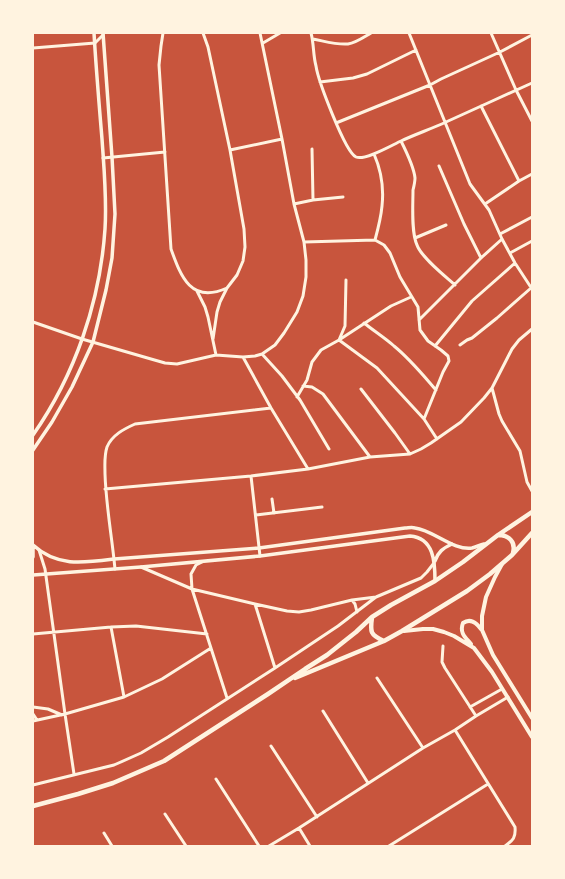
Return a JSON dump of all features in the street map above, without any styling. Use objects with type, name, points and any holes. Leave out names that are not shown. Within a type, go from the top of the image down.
[{"type":"main road","points":[[33,806],[113,783],[164,761],[283,684],[304,668],[327,655],[372,617],[435,581],[532,512]]},
{"type":"main road","points":[[283,684],[312,670],[384,641],[402,631],[467,591],[490,574],[512,555],[532,533]]},
{"type":"main road","points":[[498,535],[508,536],[511,540],[514,545],[512,555]]},
{"type":"main road","points":[[482,630],[482,616],[486,597],[502,564]]},
{"type":"main road","points":[[372,617],[371,632],[384,641]]},
{"type":"main road","points":[[532,718],[493,655],[482,630],[473,621],[466,621],[463,624],[461,631],[463,635],[492,672],[532,737]]},
{"type":"main road","points":[[402,631],[423,629],[444,632],[474,648]]},
{"type":"street","points":[[33,435],[62,387],[74,360],[97,289],[103,255],[106,211],[94,33]]},
{"type":"street","points":[[163,33],[160,46],[159,66],[171,249],[185,281],[197,291],[205,307],[216,355]]},
{"type":"street","points":[[203,33],[208,47],[230,150],[244,229],[245,247],[243,261],[237,275],[227,288],[220,302],[213,339]]},
{"type":"street","points":[[33,322],[82,339],[165,363],[177,364],[216,355],[243,357],[255,356],[262,354],[275,345],[297,312],[301,302],[306,277],[306,260],[304,242],[294,204],[260,33]]},
{"type":"street","points":[[263,43],[280,33]]},
{"type":"street","points":[[311,33],[320,82],[336,123],[350,152],[356,157],[362,158],[374,154],[532,83]]},
{"type":"street","points":[[313,39],[349,44],[371,33]]},
{"type":"street","points":[[409,33],[470,184],[489,210],[502,240],[532,288],[472,338],[460,345]]},
{"type":"street","points":[[491,33],[516,90],[532,121]]},
{"type":"street","points":[[33,48],[95,43],[103,34]]},
{"type":"street","points":[[33,450],[52,422],[72,387],[93,342],[106,290],[112,258],[115,214],[103,34]]},
{"type":"street","points":[[336,123],[430,85],[532,35]]},
{"type":"street","points":[[320,82],[353,78],[367,74],[416,50]]},
{"type":"street","points":[[481,106],[519,181]]},
{"type":"street","points":[[230,150],[282,139]]},
{"type":"street","points":[[401,141],[412,166],[415,178],[413,189],[413,216],[417,246],[420,252],[455,285]]},
{"type":"street","points":[[312,148],[313,200]]},
{"type":"street","points":[[103,158],[165,152]]},
{"type":"street","points":[[374,154],[382,181],[382,206],[375,240]]},
{"type":"street","points":[[439,166],[464,224],[481,258]]},
{"type":"street","points":[[485,204],[532,174]]},
{"type":"street","points":[[294,204],[313,200],[343,197]]},
{"type":"street","points":[[500,234],[532,217]]},
{"type":"street","points":[[415,238],[446,225]]},
{"type":"street","points":[[304,242],[375,240],[384,245],[390,253],[400,277],[418,307],[418,321],[420,330],[428,341],[448,356],[449,361],[424,419]]},
{"type":"street","points":[[418,321],[481,258],[502,240]]},
{"type":"street","points":[[510,253],[532,241]]},
{"type":"street","points":[[435,346],[472,301],[515,263]]},
{"type":"street","points":[[339,340],[345,326],[346,280]]},
{"type":"street","points":[[197,291],[218,292],[227,288]]},
{"type":"street","points":[[297,397],[307,380],[312,362],[321,350],[391,306],[411,297]]},
{"type":"street","points":[[364,323],[395,346],[436,390]]},
{"type":"street","points":[[106,489],[251,476],[308,469],[370,457],[410,454],[437,439],[461,422],[492,388],[512,349],[519,340],[532,329]]},
{"type":"street","points":[[339,340],[377,368],[424,419],[437,439]]},
{"type":"street","points":[[262,354],[282,376],[297,397],[329,449]]},
{"type":"street","points":[[243,357],[271,408],[308,469]]},
{"type":"street","points":[[303,386],[312,387],[323,394],[370,457]]},
{"type":"street","points":[[492,388],[502,421],[520,451],[527,482],[532,491]]},
{"type":"street","points":[[361,389],[410,454]]},
{"type":"street","points":[[115,569],[106,489],[105,457],[108,446],[114,436],[135,424],[271,408]]},
{"type":"street","points":[[251,476],[260,556]]},
{"type":"street","points":[[272,499],[274,513]]},
{"type":"street","points":[[256,515],[322,507]]},
{"type":"street","points":[[33,545],[53,558],[63,561],[93,562],[114,559],[259,548],[405,528],[423,530],[464,548],[472,548],[488,543]]},
{"type":"street","points":[[33,575],[260,556],[410,536],[421,539],[430,548],[433,554],[435,581]]},
{"type":"street","points":[[33,785],[114,765],[141,753],[275,668],[338,626],[376,597],[421,578],[434,563],[440,550],[452,544]]},
{"type":"street","points":[[33,549],[33,557]]},
{"type":"street","points":[[39,550],[46,574],[64,715],[74,774]]},
{"type":"street","points":[[204,561],[196,566],[191,574],[192,589],[208,634],[227,698]]},
{"type":"street","points":[[141,567],[192,589],[287,611],[299,612],[352,600],[376,597]]},
{"type":"street","points":[[352,600],[355,604],[357,612]]},
{"type":"street","points":[[254,604],[275,668]]},
{"type":"street","points":[[33,634],[136,626],[208,634]]},
{"type":"street","points":[[111,627],[124,697]]},
{"type":"street","points":[[443,646],[442,662],[444,668],[476,716]]},
{"type":"street","points":[[33,714],[35,720],[64,715],[124,697],[162,679],[211,648]]},
{"type":"street","points":[[377,678],[422,748]]},
{"type":"street","points":[[470,707],[502,689]]},
{"type":"street","points":[[269,846],[317,817],[422,748],[508,698]]},
{"type":"street","points":[[33,706],[48,709],[64,715]]},
{"type":"street","points":[[323,711],[368,783]]},
{"type":"street","points":[[454,730],[515,827],[514,838],[511,842],[504,846]]},
{"type":"street","points":[[271,746],[317,817]]},
{"type":"street","points":[[216,779],[260,846]]},
{"type":"street","points":[[389,846],[488,784]]},
{"type":"street","points":[[166,814],[186,846]]},
{"type":"street","points":[[299,828],[310,846]]},
{"type":"street","points":[[104,833],[112,846]]}]
